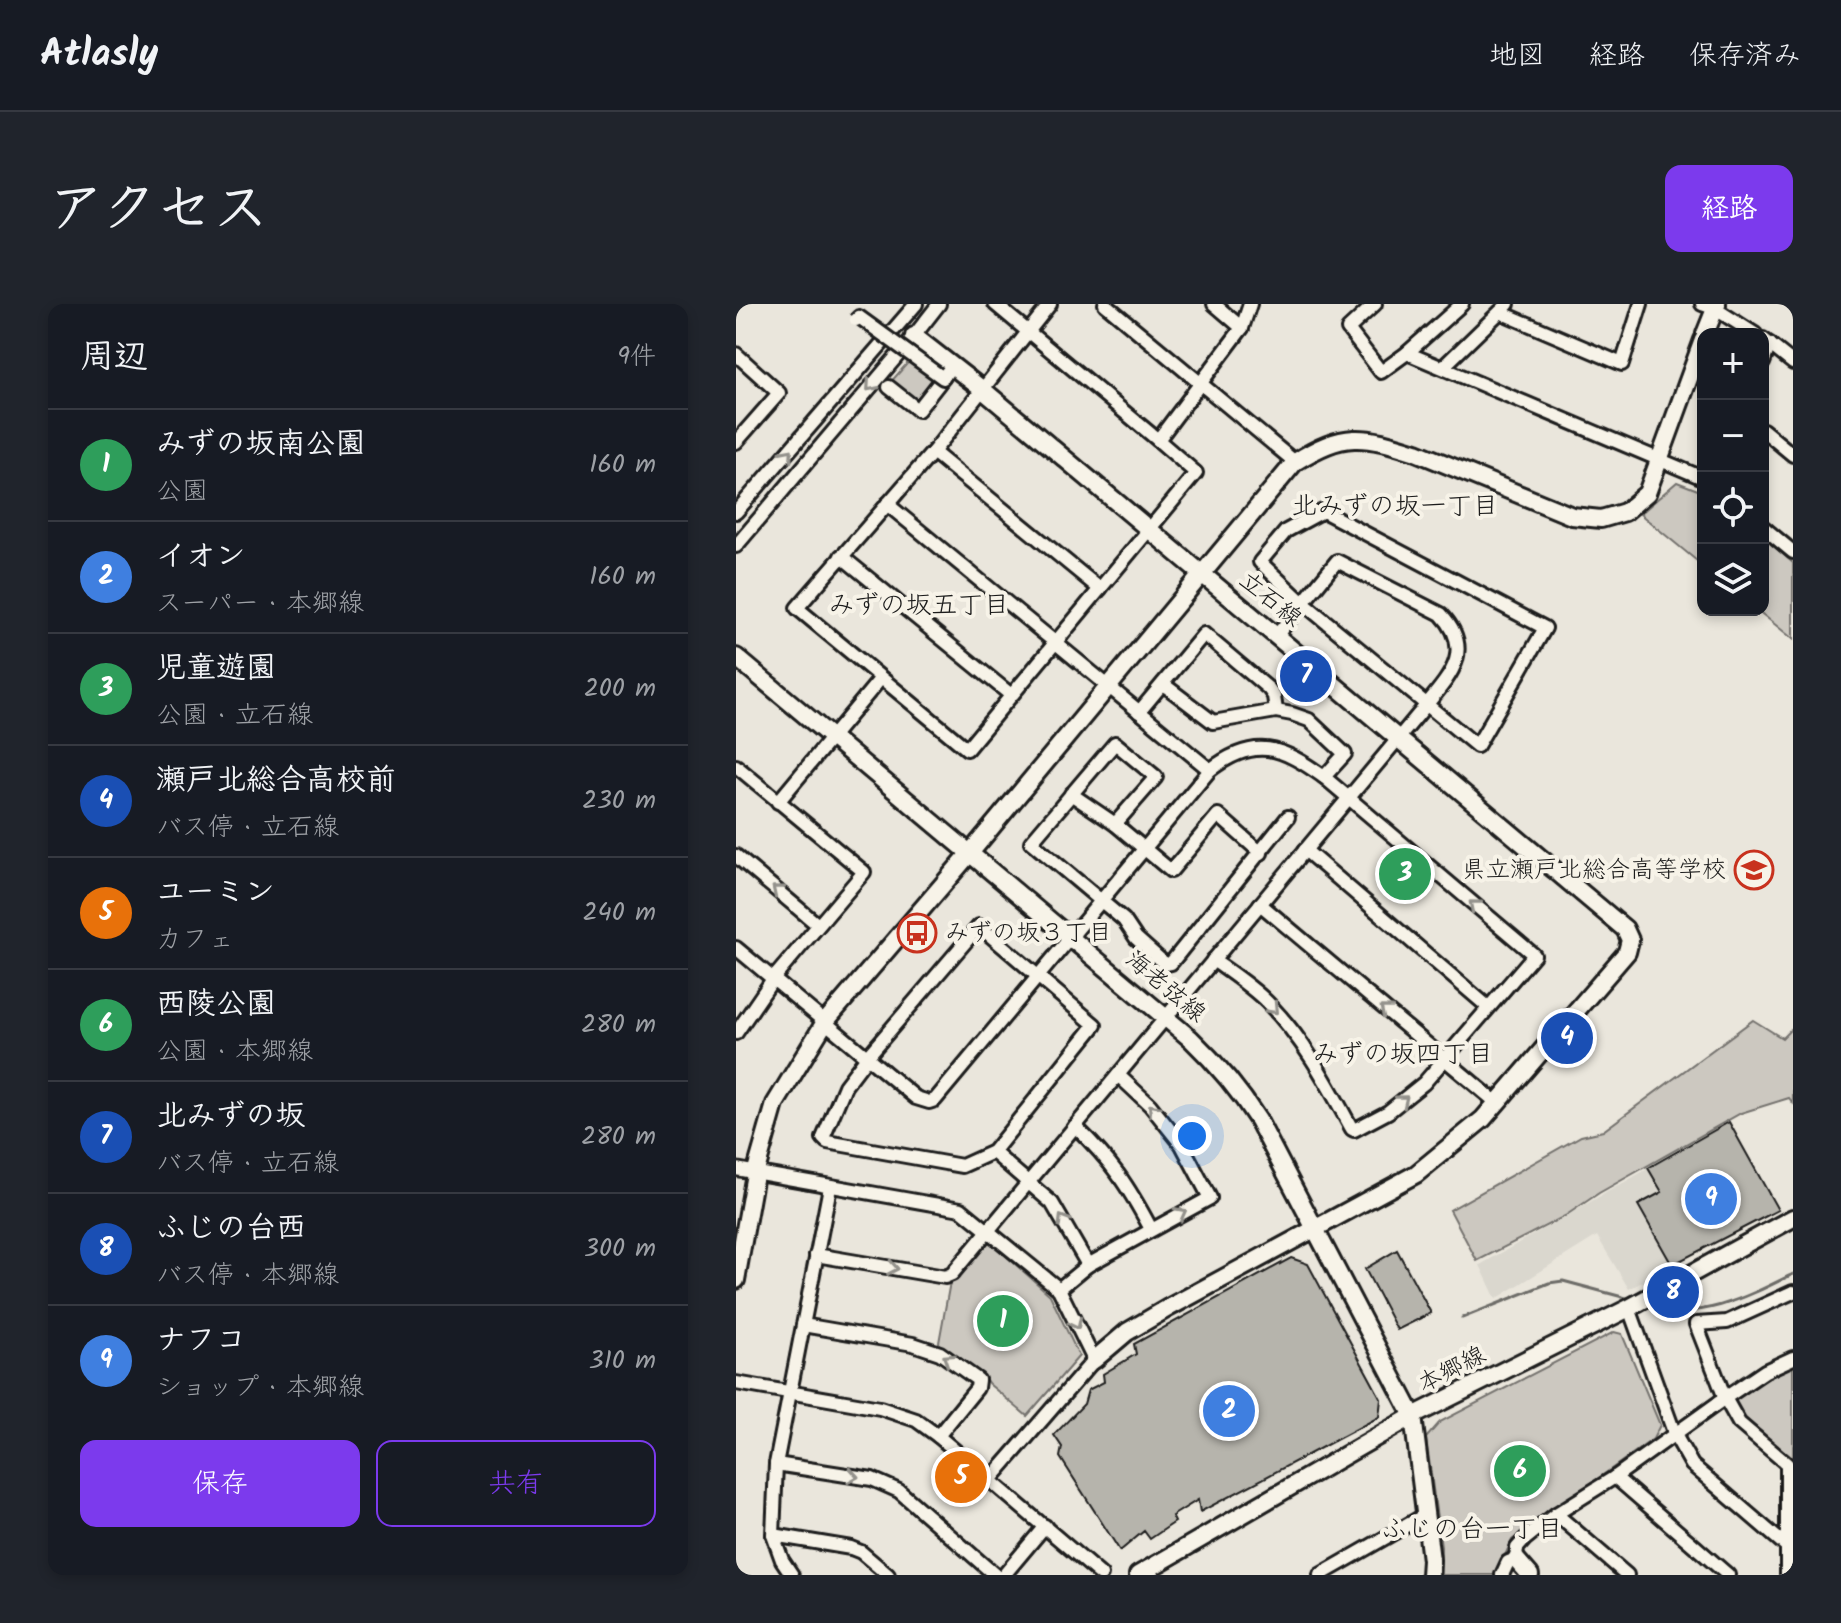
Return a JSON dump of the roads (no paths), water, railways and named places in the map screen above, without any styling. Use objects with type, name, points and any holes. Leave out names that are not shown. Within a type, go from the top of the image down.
[{"type":"street","points":[[736,512],[916,304]]},
{"type":"street","points":[[736,546],[939,304]]},
{"type":"street","points":[[995,304],[1030,333],[1158,440],[1196,473],[967,749],[797,608],[933,452],[1030,333],[1050,304]]},
{"type":"street","points":[[1105,304],[1295,462]]},
{"type":"street","points":[[1214,304],[1242,328]]},
{"type":"street","points":[[1158,440],[1242,328],[1250,304]]},
{"type":"street","points":[[1375,304],[1348,329],[1381,372],[1462,304]]},
{"type":"street","points":[[1443,367],[1504,308],[1622,364],[1641,304]]},
{"type":"street","points":[[1706,328],[1711,305],[1746,328]]},
{"type":"street","points":[[856,320],[859,317],[945,375],[918,410],[889,387]]},
{"type":"street","points":[[914,336],[983,390],[1200,575],[1295,462],[1335,440],[1357,439],[1390,444],[1572,516],[1601,519],[1625,512],[1647,493],[1697,357]]},
{"type":"street","points":[[1769,343],[1793,363]]},
{"type":"street","points":[[1407,353],[1697,475]]},
{"type":"street","points":[[736,354],[779,393],[738,434]]},
{"type":"street","points":[[1769,435],[1793,455]]},
{"type":"street","points":[[933,452],[1100,589]]},
{"type":"street","points":[[887,504],[1210,770]]},
{"type":"street","points":[[1323,511],[1545,628],[1477,746],[1427,704],[1302,602],[1260,562],[1286,531],[1323,511]]},
{"type":"street","points":[[1769,532],[1793,552]]},
{"type":"street","points":[[841,556],[1011,695]]},
{"type":"street","points":[[816,1255],[945,1277],[952,1274],[1450,676],[1457,658],[1457,641],[1450,624],[1441,614],[1337,561],[1276,636]]},
{"type":"street","name":"立石線","points":[[736,1280],[755,1174],[775,1104],[825,1022],[970,853],[1200,575],[1625,929],[1630,940],[1627,952],[1497,1103],[1416,1174],[1127,1332],[1094,1360]]},
{"type":"street","points":[[1139,712],[1204,634],[1269,689],[1274,696],[1276,711]]},
{"type":"street","name":"海老弦線","points":[[736,657],[1191,1039],[1218,1066],[1258,1120],[1413,1416]]},
{"type":"street","points":[[778,802],[881,678]]},
{"type":"street","points":[[1163,684],[1213,722],[1276,711],[1309,720],[1345,754],[1324,777]]},
{"type":"street","points":[[1115,824],[1156,777],[1115,743],[1031,842],[1124,920],[1136,938],[1165,964],[1171,963],[1288,817]]},
{"type":"street","points":[[736,948],[916,1098],[929,1102],[935,1100],[1210,770],[1242,752],[1265,748],[1295,756],[1324,777],[1534,955],[1424,1083],[1388,1112],[1352,1129],[1318,1065],[1293,1031],[1265,1000],[1213,960]]},
{"type":"street","points":[[736,766],[864,872],[773,979],[736,1033]]},
{"type":"street","points":[[1071,794],[1115,824],[1171,871],[1177,872],[1218,815],[1261,853]]},
{"type":"street","points":[[1305,850],[1488,1007]]},
{"type":"street","points":[[736,856],[818,925]]},
{"type":"street","points":[[1260,904],[1497,1103]]},
{"type":"street","points":[[979,926],[1095,1025],[993,1152],[962,1166],[827,1142],[823,1138],[845,1086],[867,1057],[979,926]]},
{"type":"street","points":[[1059,1289],[1088,1265],[1210,1198],[1182,1145],[1150,1105],[1118,1075]]},
{"type":"street","points":[[1075,1126],[1107,1157],[1127,1183],[1151,1229]]},
{"type":"street","points":[[993,1152],[1060,1213],[1088,1265]]},
{"type":"street","points":[[736,1169],[961,1209],[1059,1289],[1094,1360],[990,1480]]},
{"type":"street","points":[[792,1575],[782,1560],[773,1535],[776,1464],[830,1187]]},
{"type":"street","name":"本郷線","points":[[1138,1575],[1413,1416],[1636,1304],[1793,1218]]},
{"type":"street","points":[[1787,1575],[1787,1464],[1739,1423],[1725,1398],[1696,1324],[1727,1322],[1793,1292]]},
{"type":"street","points":[[1636,1304],[1675,1435],[1692,1465],[1785,1545]]},
{"type":"street","points":[[803,1325],[913,1344],[940,1353],[978,1380],[977,1388],[938,1436]]},
{"type":"street","points":[[1530,1575],[1516,1559],[1517,1548],[1525,1539],[1556,1514],[1615,1477],[1725,1398],[1765,1371],[1793,1358]]},
{"type":"street","points":[[736,1383],[880,1408],[916,1420],[1101,1575]]},
{"type":"street","points":[[1413,1416],[1431,1560],[1430,1575]]},
{"type":"street","points":[[776,1464],[872,1479],[899,1491],[995,1575]]},
{"type":"street","points":[[1615,1477],[1728,1575]]},
{"type":"street","points":[[1556,1514],[1627,1575]]},
{"type":"street","points":[[1320,1575],[1425,1515]]},
{"type":"street","points":[[1004,1575],[1045,1526]]},
{"type":"street","points":[[773,1535],[851,1548],[861,1552],[888,1575]]},
{"type":"street","points":[[1348,1559],[1348,1575]]},
{"type":"street","points":[[1502,1575],[1508,1562],[1516,1559]]},
{"type":"waterway","points":[[1649,1305],[1667,1310],[1704,1309],[1759,1291],[1793,1274]]},
{"type":"waterway","points":[[1462,1318],[1549,1283],[1563,1281],[1630,1299]]},
{"type":"place","name":"北みずの坂","points":[[1306,676]]},
{"type":"place","name":"県立瀬戸北総合高等学校","points":[[1754,870]]},
{"type":"place","name":"児童遊園","points":[[1405,874]]},
{"type":"place","name":"みずの坂３丁目","points":[[917,933]]},
{"type":"place","name":"瀬戸北総合高校前","points":[[1567,1038]]},
{"type":"place","name":"ナフコ","points":[[1711,1199]]},
{"type":"place","name":"ふじの台西","points":[[1673,1292]]},
{"type":"place","name":"みずの坂南公園","points":[[1003,1321]]},
{"type":"place","name":"イオン","points":[[1229,1411]]},
{"type":"place","name":"西陵公園","points":[[1520,1471]]},
{"type":"place","name":"ユーミン","points":[[961,1477]]},
{"type":"district","name":"北みずの坂一丁目","points":[[1395,507]]},
{"type":"district","name":"みずの坂五丁目","points":[[919,606]]},
{"type":"district","name":"みずの坂四丁目","points":[[1403,1055]]},
{"type":"district","name":"ふじの台一丁目","points":[[1472,1530]]}]
